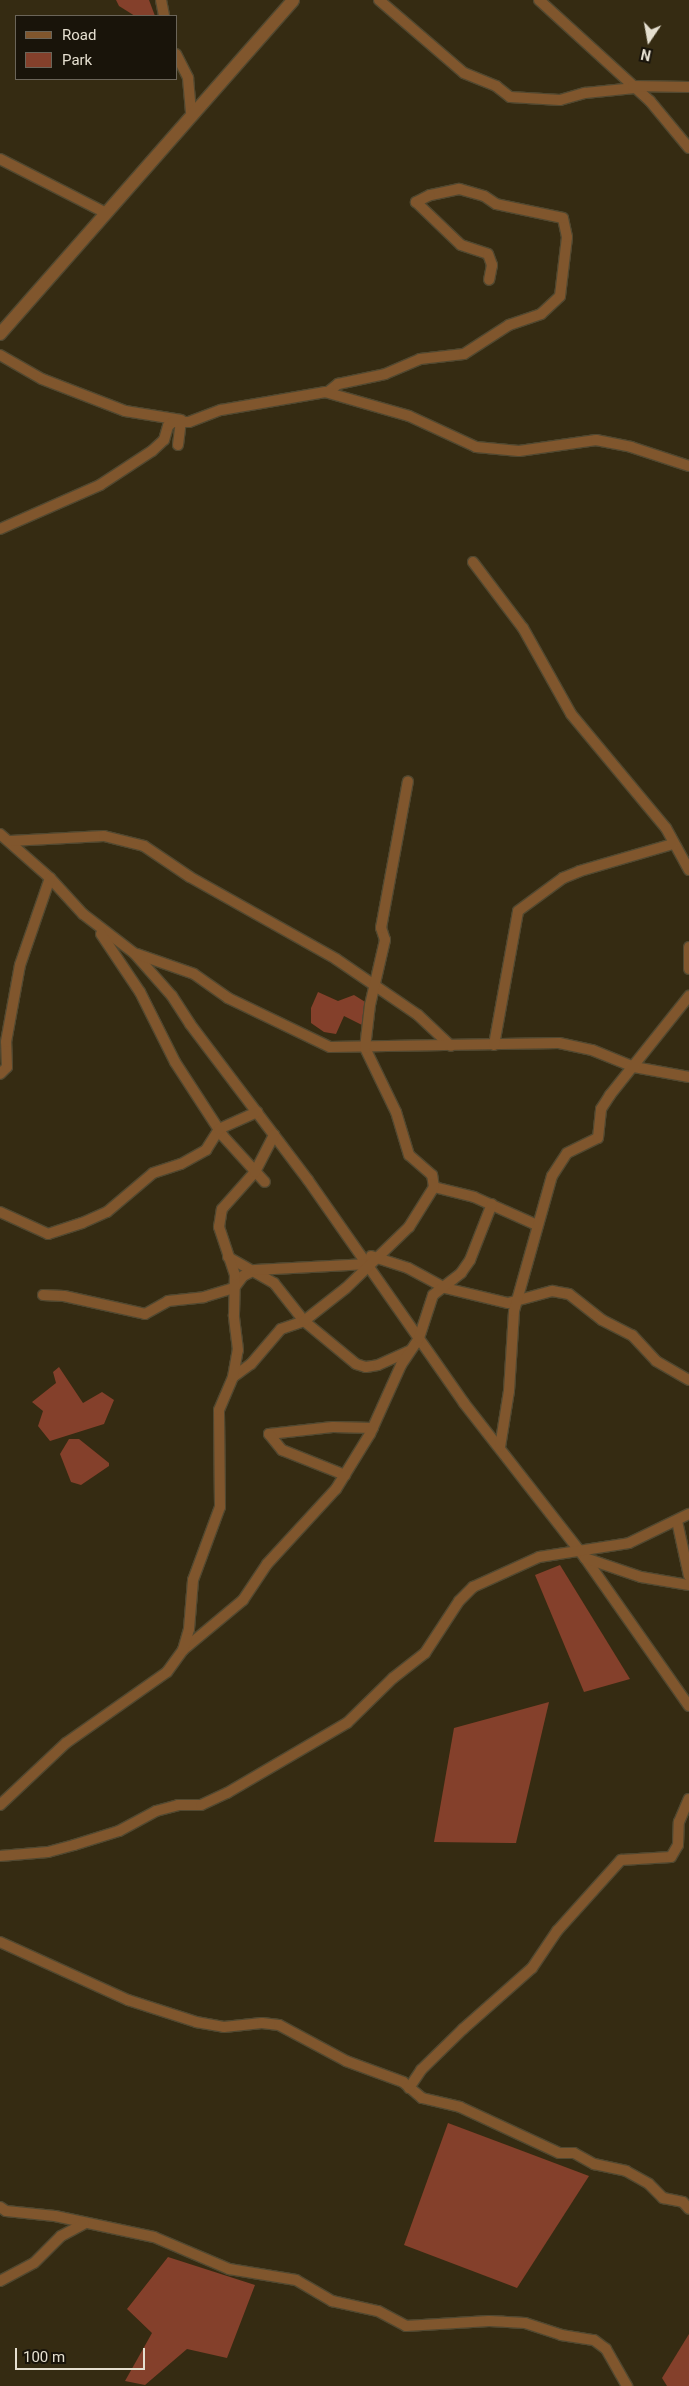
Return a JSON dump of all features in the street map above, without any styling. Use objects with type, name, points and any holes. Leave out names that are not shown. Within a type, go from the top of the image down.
[{"type":"street","points":[[161,0],[164,15]]},
{"type":"street","points":[[0,334],[293,0]]},
{"type":"street","points":[[379,0],[464,73],[496,86],[510,98],[560,100],[585,93],[634,87],[689,86]]},
{"type":"street","points":[[539,0],[634,87],[689,148]]},
{"type":"street","points":[[178,58],[188,78],[190,116]]},
{"type":"street","points":[[0,159],[106,213]]},
{"type":"street","points":[[328,392],[338,384],[353,383],[385,374],[420,359],[464,354],[509,326],[542,314],[560,296],[567,237],[563,218],[496,204],[484,196],[459,189],[430,195],[416,202],[461,244],[488,254],[492,265],[489,280]]},
{"type":"street","points":[[0,355],[42,379],[125,411],[185,422]]},
{"type":"street","points":[[0,530],[100,485],[158,445],[173,422],[185,422],[221,410],[328,392],[409,416],[476,447],[519,451],[596,440],[631,447],[689,466]]},
{"type":"street","points":[[178,445],[185,422]]},
{"type":"street","points":[[473,562],[523,628],[571,714],[666,828],[689,870]]},
{"type":"street","points":[[233,1377],[251,1364],[281,1329],[304,1321],[346,1288],[372,1261],[409,1228],[434,1187],[432,1175],[409,1155],[396,1112],[365,1048],[374,985],[385,940],[381,928],[408,781]]},
{"type":"street","points":[[0,834],[50,878],[94,922],[134,953],[172,996],[358,1250],[372,1261],[419,1338],[464,1403],[582,1555],[689,1706]]},
{"type":"street","points":[[10,841],[104,836],[134,842],[374,985],[418,1015],[451,1046]]},
{"type":"street","points":[[494,1045],[518,911],[563,878],[580,870],[674,844]]},
{"type":"street","points":[[0,1074],[8,1067],[6,1042],[20,966],[50,878]]},
{"type":"street","points":[[94,922],[140,992],[174,1062],[219,1129],[265,1182]]},
{"type":"street","points":[[689,947],[689,969]]},
{"type":"street","points":[[134,953],[194,974],[228,998],[330,1047],[578,1045],[634,1067],[688,1078]]},
{"type":"street","points":[[500,1447],[518,1302],[552,1176],[567,1153],[598,1138],[602,1109],[634,1067],[648,1043],[689,996]]},
{"type":"street","points":[[0,1212],[48,1234],[66,1230],[107,1212],[153,1173],[181,1164],[206,1150],[219,1129],[257,1112]]},
{"type":"street","points":[[183,1650],[189,1629],[193,1580],[220,1507],[222,1460],[217,1423],[224,1394],[233,1377],[238,1350],[234,1288],[235,1275],[219,1226],[222,1210],[255,1172],[274,1135]]},
{"type":"street","points":[[434,1187],[492,1204],[538,1225]]},
{"type":"street","points":[[0,1804],[66,1742],[167,1672],[183,1650],[243,1600],[267,1564],[344,1476],[373,1428],[409,1351],[419,1338],[433,1295],[445,1288],[470,1260],[492,1204]]},
{"type":"street","points":[[228,1257],[274,1282],[304,1321],[337,1351],[366,1368],[409,1351]]},
{"type":"street","points":[[43,1295],[145,1314],[168,1301],[204,1298],[234,1288],[243,1276],[255,1270],[372,1261],[408,1268],[445,1288],[508,1303],[518,1302],[552,1291],[569,1294],[602,1320],[632,1335],[656,1361],[689,1380]]},
{"type":"street","points":[[344,1476],[282,1450],[269,1434],[333,1427],[373,1428]]},
{"type":"street","points":[[0,1856],[48,1852],[74,1845],[119,1830],[156,1811],[178,1805],[201,1805],[227,1793],[347,1723],[393,1678],[425,1653],[459,1601],[473,1587],[539,1557],[582,1555],[629,1543],[689,1514]]},
{"type":"street","points":[[677,1521],[689,1576]]},
{"type":"street","points":[[582,1555],[641,1576],[689,1585]]},
{"type":"street","points":[[409,2088],[421,2070],[463,2029],[532,1968],[557,1931],[621,1860],[671,1857],[678,1845],[679,1822],[689,1799]]},
{"type":"street","points":[[0,1942],[128,2000],[196,2022],[224,2027],[262,2023],[279,2025],[346,2061],[403,2082],[422,2098],[460,2107],[559,2153],[574,2153],[594,2164],[624,2170],[649,2184],[663,2198],[683,2202],[689,2209]]},
{"type":"street","points":[[0,2207],[6,2210],[55,2216],[84,2224],[119,2228],[154,2237],[229,2269],[296,2280],[332,2301],[378,2311],[406,2326],[489,2321],[525,2323],[561,2335],[594,2340],[606,2349],[627,2386]]},
{"type":"street","points":[[0,2281],[34,2263],[61,2236],[84,2224]]},
{"type":"green space","points":[[116,0],[149,0],[155,15],[133,15],[119,6]]},
{"type":"green space","points":[[318,992],[338,1001],[354,995],[370,1005],[368,1028],[344,1016],[336,1034],[324,1032],[311,1023],[311,1008]]},
{"type":"green space","points":[[59,1367],[83,1403],[102,1392],[114,1400],[104,1424],[50,1441],[38,1426],[43,1411],[32,1402],[56,1383],[53,1372]]},
{"type":"green space","points":[[69,1439],[79,1439],[109,1463],[109,1466],[81,1485],[71,1482],[60,1454]]},
{"type":"green space","points":[[560,1565],[630,1679],[584,1692],[535,1575]]},
{"type":"green space","points":[[549,1702],[516,1843],[434,1842],[454,1728]]},
{"type":"green space","points":[[448,2123],[589,2176],[517,2288],[404,2245]]},
{"type":"green space","points":[[168,2257],[255,2285],[227,2358],[187,2349],[145,2385],[125,2381],[152,2333],[127,2309]]},
{"type":"green space","points":[[689,2334],[689,2386],[667,2386],[662,2378]]}]
